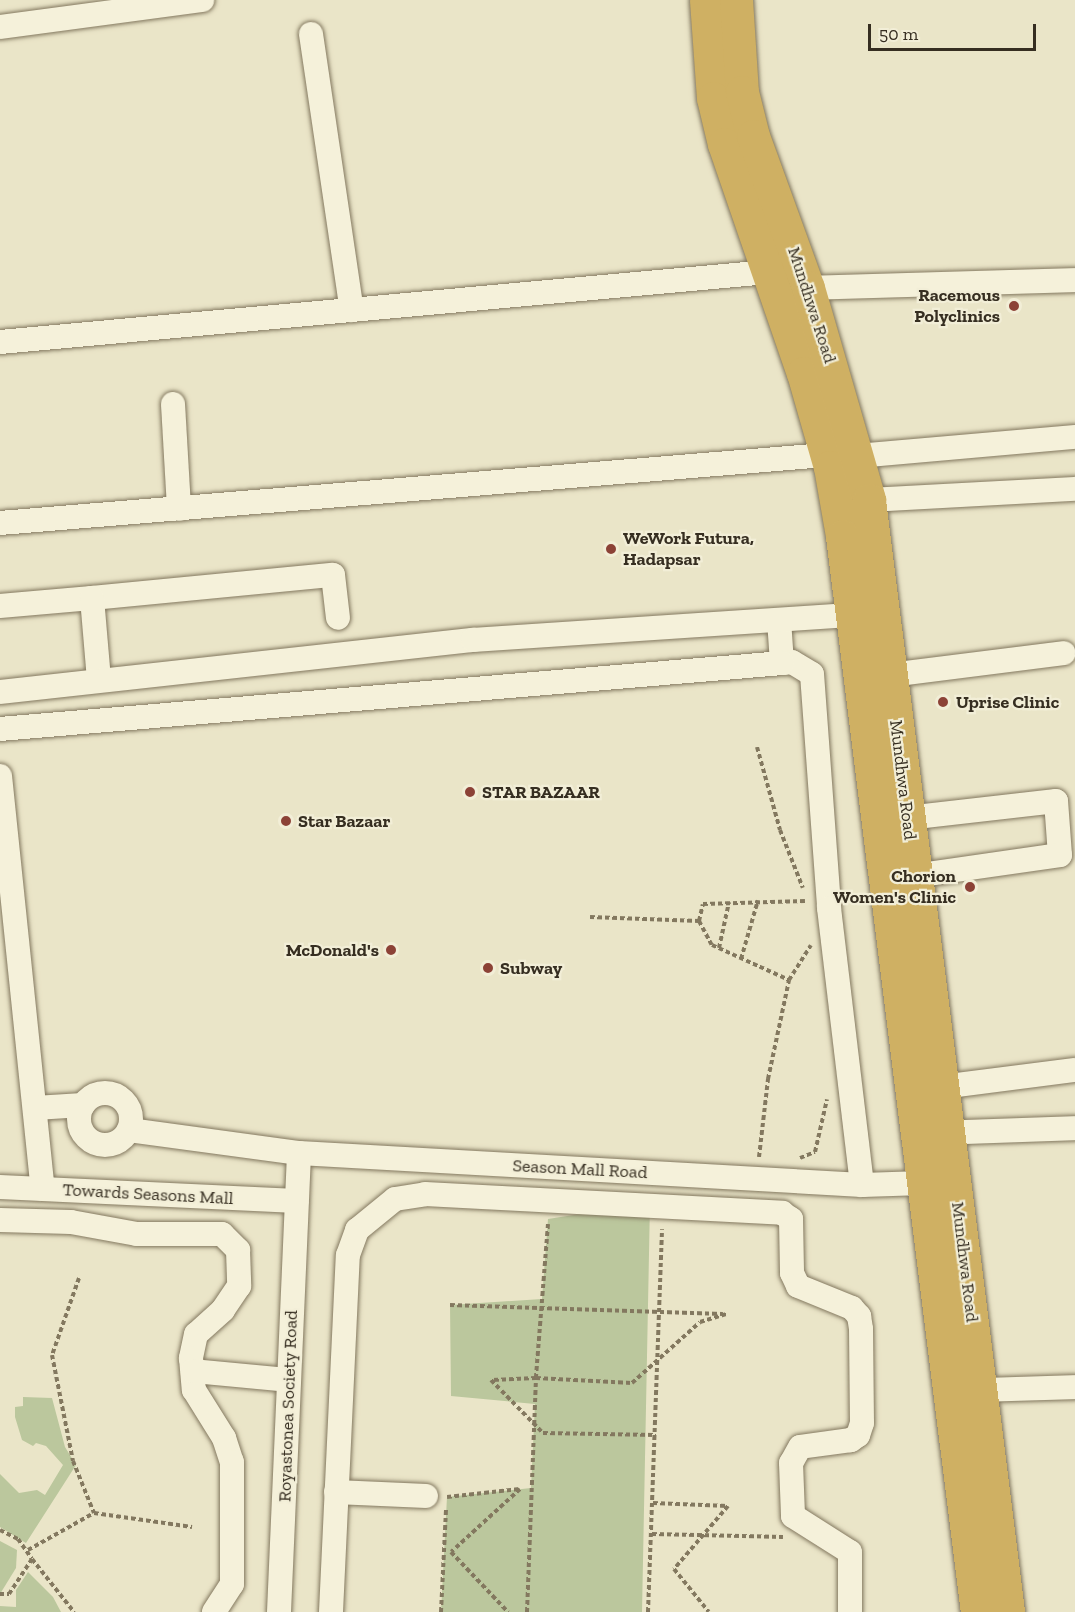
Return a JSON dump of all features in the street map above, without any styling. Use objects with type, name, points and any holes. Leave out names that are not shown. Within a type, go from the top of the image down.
[{"type":"highway","name":"Mundhwa Road","points":[[706,0],[708,58],[808,288],[841,456],[867,614],[927,1089],[949,1131],[1008,1612]]},
{"type":"highway","name":"Mundhwa Road","points":[[736,0],[739,65],[733,118],[767,272],[779,297],[841,456],[869,500],[867,614],[890,675],[915,876],[927,1089],[917,1135],[977,1612]]},
{"type":"street","points":[[0,27],[202,0]]},
{"type":"street","points":[[311,34],[352,310]]},
{"type":"street","points":[[0,342],[767,272]]},
{"type":"street","points":[[808,288],[1075,280]]},
{"type":"street","points":[[173,404],[179,508]]},
{"type":"street","points":[[0,523],[1075,437]]},
{"type":"street","points":[[869,500],[1075,489]]},
{"type":"street","points":[[0,606],[333,575],[338,618]]},
{"type":"street","points":[[92,598],[99,680]]},
{"type":"street","points":[[0,692],[473,640],[867,614]]},
{"type":"street","points":[[779,620],[782,663]]},
{"type":"street","points":[[890,675],[1064,653]]},
{"type":"street","points":[[0,729],[792,662],[812,674],[829,908],[862,1185]]},
{"type":"street","points":[[0,776],[43,1189]]},
{"type":"street","points":[[908,818],[1056,801],[1060,855],[915,876]]},
{"type":"street","points":[[927,1089],[1075,1070]]},
{"type":"street","points":[[35,1108],[83,1105],[97,1095],[114,1095],[131,1113],[129,1130],[117,1143],[92,1142],[79,1122],[83,1105]]},
{"type":"street","points":[[917,1135],[949,1131],[1075,1128]]},
{"type":"street","name":"Season Mall Road","points":[[129,1130],[298,1153],[862,1185],[923,1183]]},
{"type":"street","name":"Royastonea Society Road","points":[[279,1612],[298,1153]]},
{"type":"street","name":"Towards Seasons Mall","points":[[0,1187],[297,1201]]},
{"type":"street","points":[[330,1612],[348,1255],[357,1230],[395,1199],[425,1194],[782,1213],[790,1219],[792,1273],[798,1286],[852,1308],[859,1316],[861,1329],[862,1423],[858,1434],[851,1440],[800,1447],[790,1463],[793,1516],[850,1552],[849,1612]]},
{"type":"street","points":[[0,1220],[71,1222],[136,1234],[222,1234],[238,1250],[239,1286],[223,1310],[196,1334],[193,1371],[194,1390],[224,1438],[232,1462],[232,1584],[214,1612]]},
{"type":"street","points":[[193,1371],[289,1380]]},
{"type":"street","points":[[981,1390],[1075,1387]]},
{"type":"street","points":[[336,1492],[426,1496]]},
{"type":"path","points":[[757,747],[780,830],[808,906]]},
{"type":"path","points":[[789,980],[712,945],[699,921],[703,904],[758,900],[805,902],[806,896]]},
{"type":"path","points":[[741,958],[758,900]]},
{"type":"path","points":[[719,948],[729,902]]},
{"type":"path","points":[[590,917],[678,917],[699,921]]},
{"type":"path","points":[[759,1160],[768,1079],[789,980],[814,939],[816,950]]},
{"type":"path","points":[[788,1159],[815,1152],[829,1092]]},
{"type":"path","points":[[749,1160],[768,1160]]},
{"type":"path","points":[[648,1612],[656,1434],[657,1311],[663,1218]]},
{"type":"path","points":[[527,1612],[536,1378],[548,1219]]},
{"type":"path","points":[[79,1278],[52,1355],[73,1461],[94,1513]]},
{"type":"path","points":[[450,1305],[727,1314],[700,1322],[632,1383],[536,1378],[491,1380],[543,1433],[656,1434]]},
{"type":"path","points":[[441,1612],[447,1497],[520,1489],[451,1552],[508,1612]]},
{"type":"path","points":[[653,1503],[728,1506],[674,1569],[709,1612]]},
{"type":"path","points":[[28,1550],[94,1513],[192,1527]]},
{"type":"path","points":[[0,1530],[18,1539],[75,1612]]},
{"type":"path","points":[[652,1534],[787,1537]]},
{"type":"path","points":[[0,1594],[9,1594],[32,1559]]},
{"type":"green space","points":[[650,1203],[642,1612],[441,1612],[447,1497],[531,1488],[535,1404],[451,1396],[450,1305],[542,1299],[548,1219]]},
{"type":"green space","points":[[23,1397],[52,1398],[65,1447],[76,1465],[26,1543],[0,1527],[0,1474],[19,1493],[37,1490],[45,1495],[63,1465],[46,1446],[36,1443],[33,1446],[22,1440],[15,1417],[15,1407],[23,1406]]},
{"type":"green space","points":[[0,1541],[17,1550],[16,1568],[0,1594]]},
{"type":"green space","points":[[28,1572],[53,1597],[61,1612],[0,1612],[0,1606],[16,1607],[16,1590]]},
{"type":"place","name":"Racemous Polyclinics","points":[[1014,306]]},
{"type":"place","name":"WeWork Futura, Hadapsar","points":[[611,549]]},
{"type":"place","name":"Uprise Clinic","points":[[943,702]]},
{"type":"place","name":"STAR BAZAAR","points":[[470,792]]},
{"type":"place","name":"Star Bazaar","points":[[286,821]]},
{"type":"place","name":"Chorion Women's Clinic","points":[[970,887]]},
{"type":"place","name":"McDonald's","points":[[391,950]]},
{"type":"place","name":"Subway","points":[[488,968]]}]
